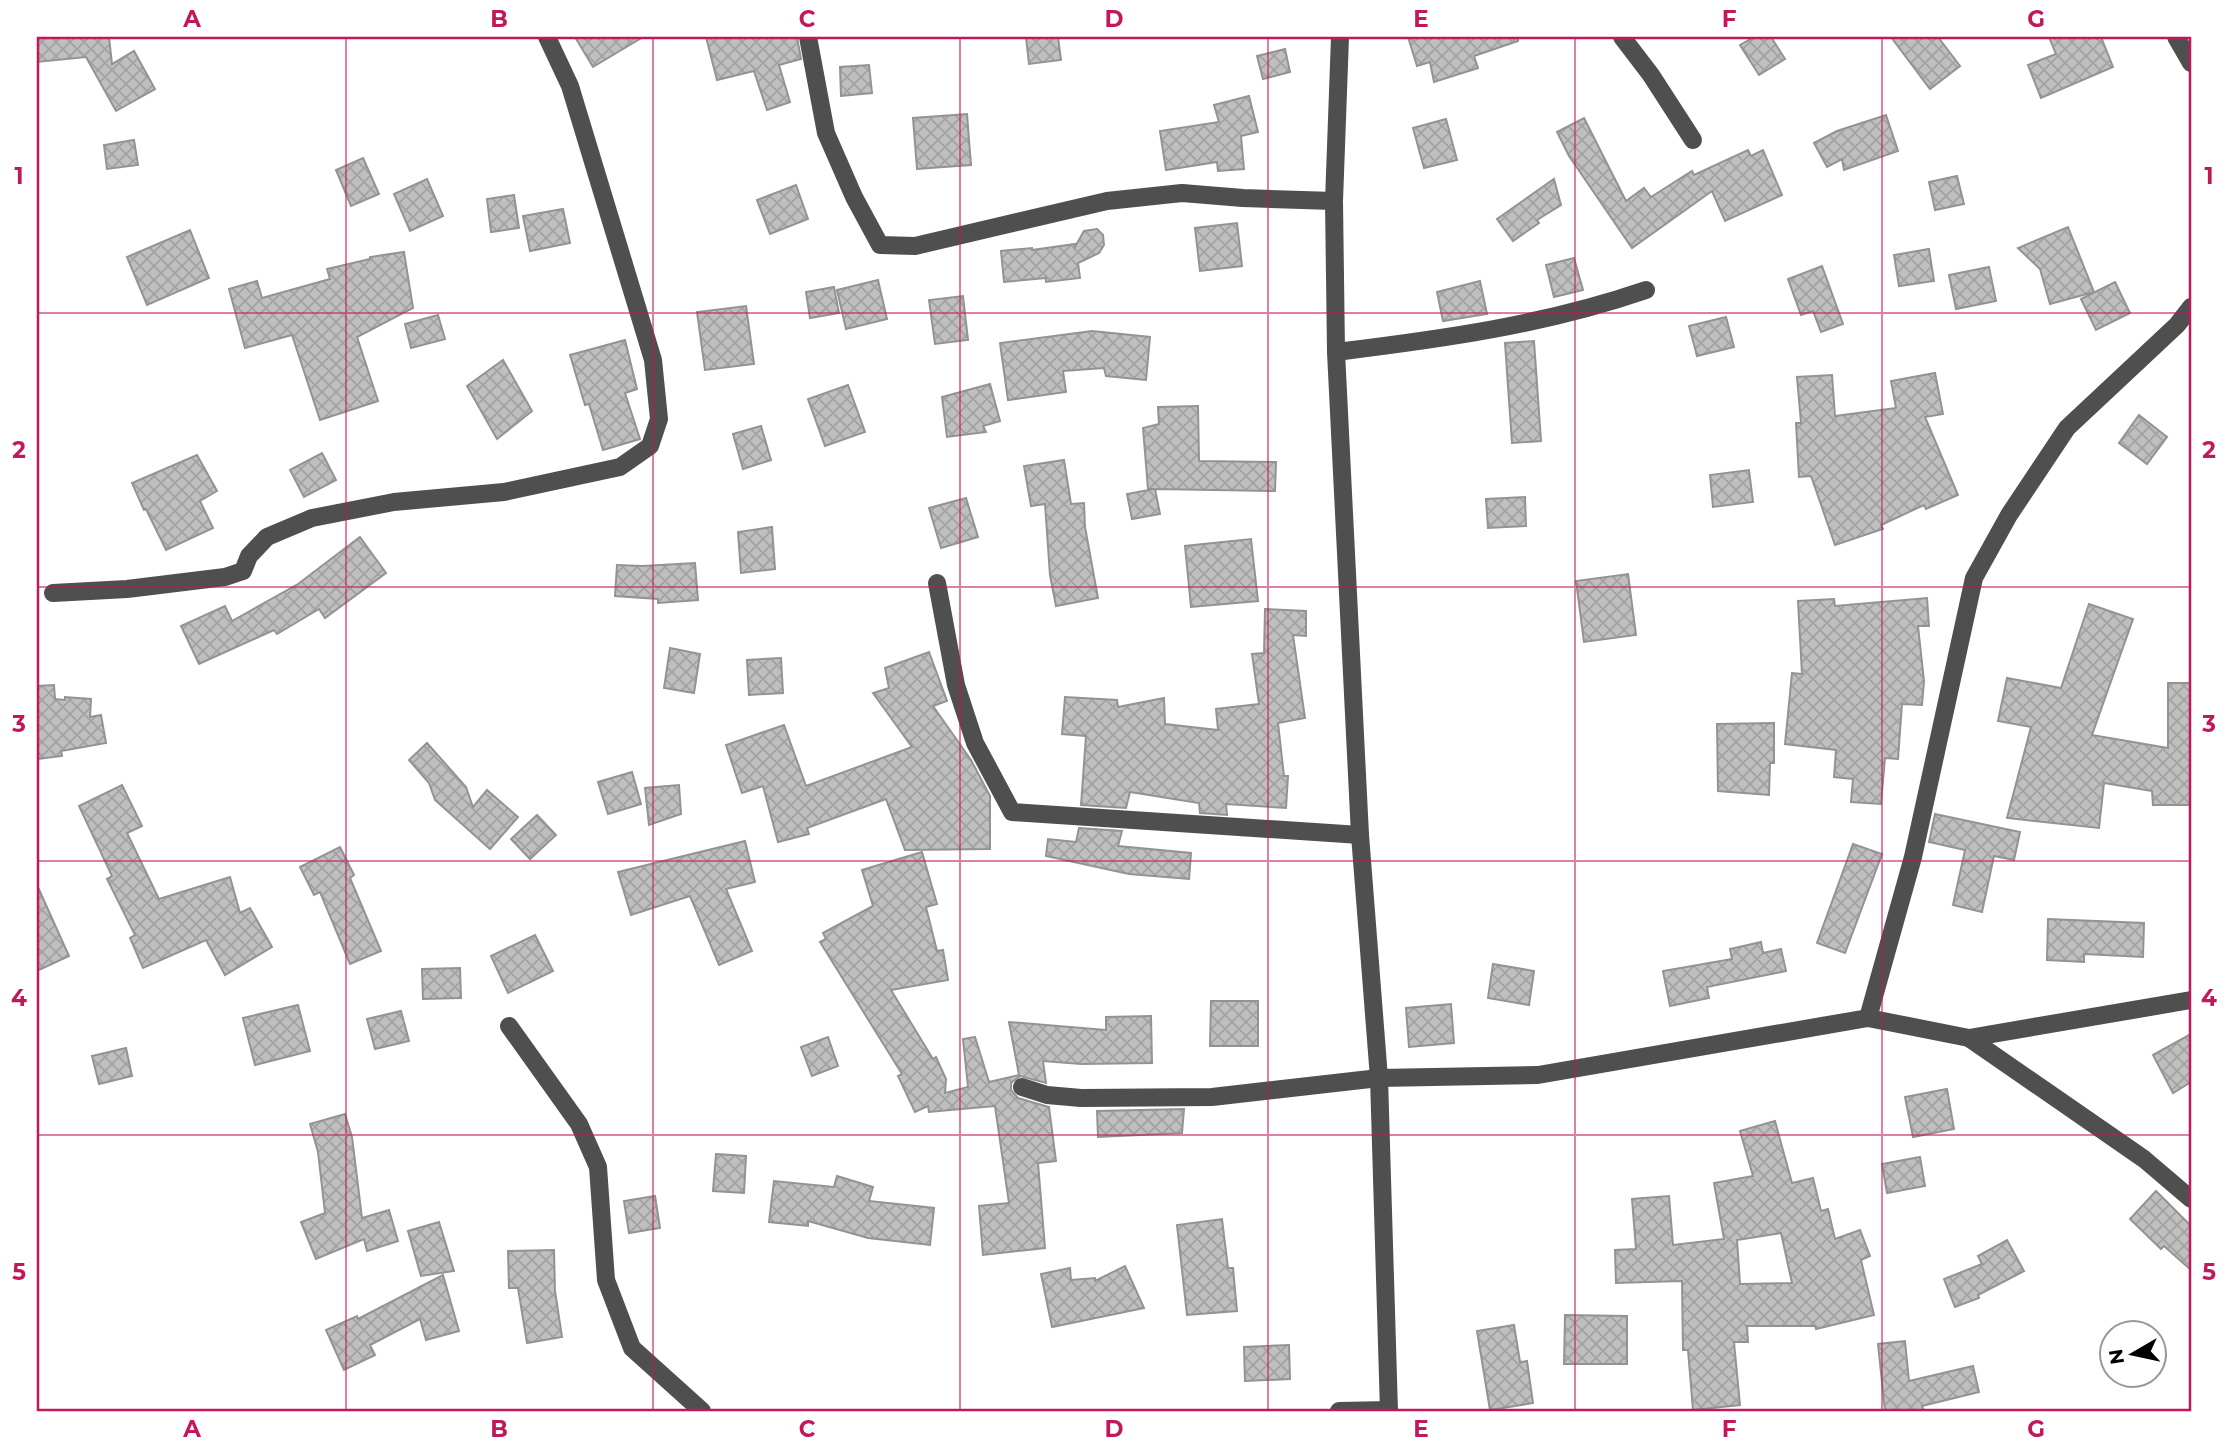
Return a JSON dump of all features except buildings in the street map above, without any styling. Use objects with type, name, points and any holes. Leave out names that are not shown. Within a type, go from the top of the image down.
[{"type":"street","points":[[53,593],[127,589],[225,577],[243,571],[249,555],[267,537],[312,518],[394,502],[517,490],[620,467],[650,446],[659,419],[653,360],[570,86],[547,37]]},
{"type":"street","points":[[808,37],[826,133],[854,197],[880,245],[915,246],[1107,201],[1182,192],[1243,198],[1334,201]]},
{"type":"street","points":[[1339,1411],[1389,1410],[1379,1079],[1360,835],[1336,352],[1334,201],[1340,37]]},
{"type":"street","points":[[1622,37],[1651,75],[1693,140]]},
{"type":"street","points":[[2176,37],[2191,63]]},
{"type":"street","points":[[1336,352],[1502,329],[1646,290]]},
{"type":"street","points":[[1868,1018],[1913,857],[1974,578],[2009,515],[2067,428],[2177,325],[2191,307]]},
{"type":"street","points":[[937,583],[956,685],[975,743],[1012,812],[1360,835]]},
{"type":"street","points":[[1022,1087],[1047,1095],[1081,1098],[1212,1097],[1379,1079],[1538,1076],[1868,1018],[1969,1038],[2191,1000]]},
{"type":"street","points":[[509,1026],[579,1124],[598,1167],[606,1280],[632,1348],[702,1411]]},
{"type":"street","points":[[1969,1038],[2144,1159],[2191,1199]]}]
